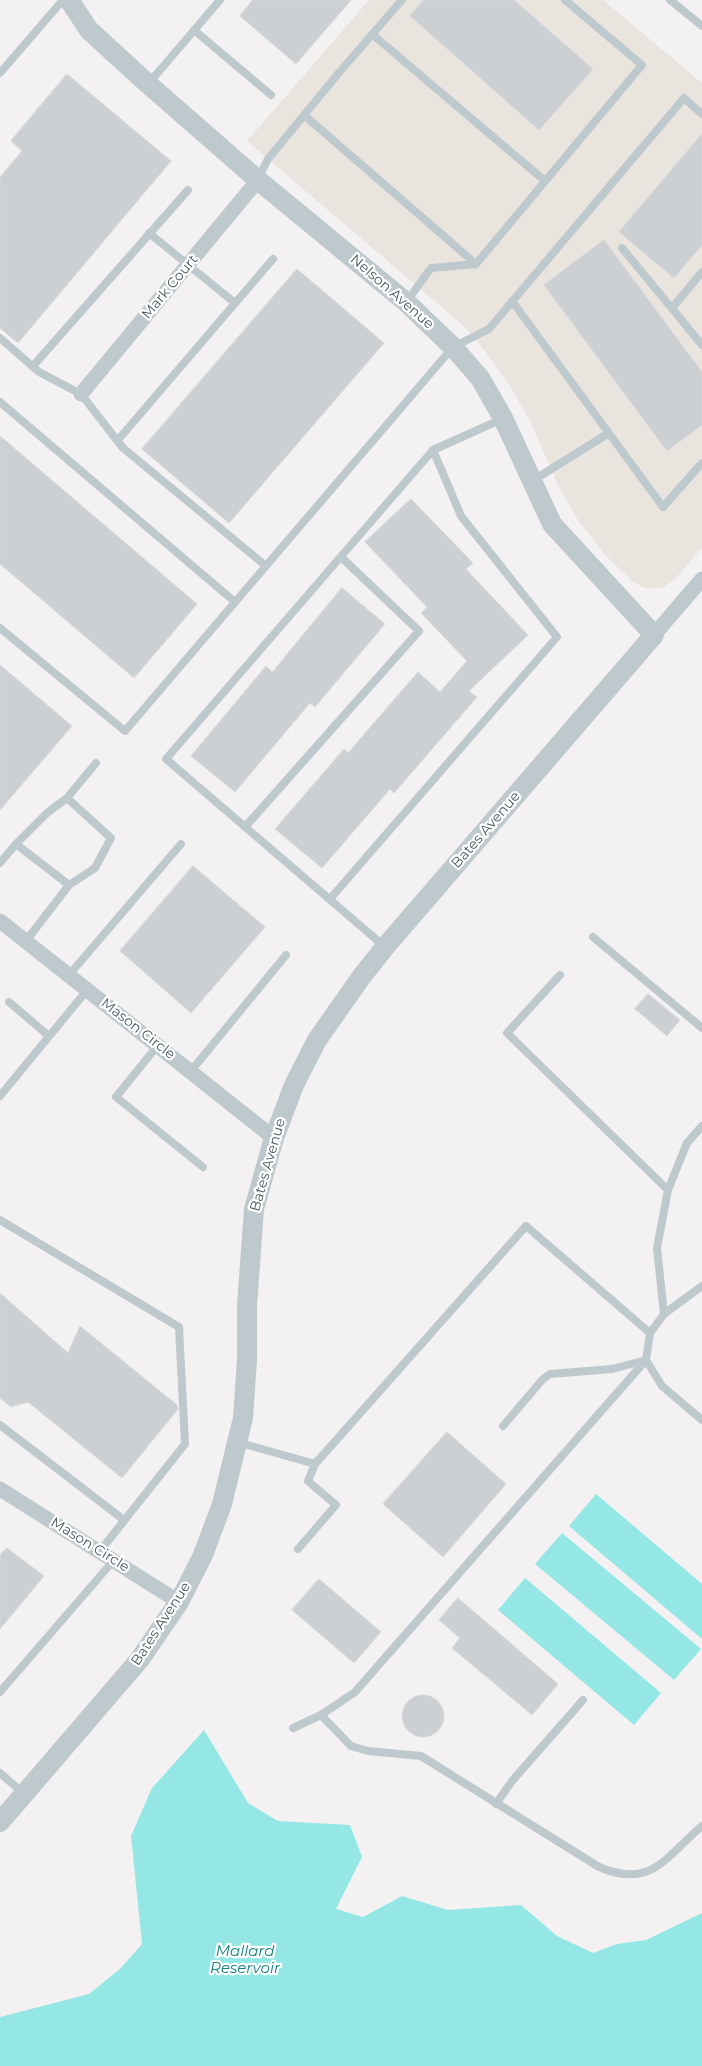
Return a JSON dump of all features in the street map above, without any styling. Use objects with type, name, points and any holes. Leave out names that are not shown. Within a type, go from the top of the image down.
[{"type":"street","name":"Nelson Avenue","points":[[69,0],[89,30],[148,84],[258,180],[406,302],[453,346],[480,378],[503,418],[552,524],[654,635]]},
{"type":"street","name":"Mark Court","points":[[81,394],[258,180]]},
{"type":"street","name":"Bates Avenue","points":[[0,1822],[140,1658],[179,1602],[203,1555],[222,1504],[244,1418],[247,1360],[247,1295],[254,1209],[274,1138],[294,1085],[317,1040],[385,947],[702,579]]},
{"type":"street","name":"Mason Circle","points":[[0,921],[158,1044],[274,1138]]},
{"type":"street","name":"Mason Circle","points":[[0,1489],[179,1602]]},
{"type":"lane","points":[[0,73],[62,0]]},
{"type":"lane","points":[[148,84],[220,0]]},
{"type":"lane","points":[[258,180],[268,159],[402,0]]},
{"type":"lane","points":[[406,302],[431,268],[476,264],[642,65],[566,0]]},
{"type":"lane","points":[[670,0],[701,24]]},
{"type":"lane","points":[[194,30],[271,95]]},
{"type":"lane","points":[[372,34],[545,181]]},
{"type":"lane","points":[[0,628],[125,731],[453,346],[489,329],[684,98],[702,114]]},
{"type":"lane","points":[[304,115],[476,264]]},
{"type":"lane","points":[[33,366],[188,190]]},
{"type":"lane","points":[[150,233],[235,303]]},
{"type":"lane","points":[[622,248],[702,345]]},
{"type":"lane","points":[[118,440],[273,258]]},
{"type":"lane","points":[[672,308],[702,272]]},
{"type":"lane","points":[[512,301],[663,507],[702,463]]},
{"type":"lane","points":[[0,338],[39,372],[81,394],[123,448],[266,566]]},
{"type":"lane","points":[[0,402],[235,602]]},
{"type":"lane","points":[[385,947],[166,759],[433,450],[503,418]]},
{"type":"lane","points":[[532,481],[608,433]]},
{"type":"lane","points":[[330,900],[557,637],[461,516],[433,450]]},
{"type":"lane","points":[[245,827],[419,631],[341,557]]},
{"type":"lane","points":[[0,863],[16,844],[47,814],[67,798],[96,763]]},
{"type":"lane","points":[[26,941],[69,885],[95,868],[111,838],[67,798]]},
{"type":"lane","points":[[16,844],[69,885]]},
{"type":"lane","points":[[69,975],[181,844]]},
{"type":"lane","points":[[593,937],[702,1028]]},
{"type":"lane","points":[[191,1071],[286,955]]},
{"type":"lane","points":[[560,975],[507,1033],[668,1190]]},
{"type":"lane","points":[[0,1096],[88,989]]},
{"type":"lane","points":[[9,1002],[49,1036]]},
{"type":"lane","points":[[158,1044],[116,1097],[203,1167]]},
{"type":"lane","points":[[664,1314],[657,1248],[668,1190],[687,1144],[702,1126]]},
{"type":"lane","points":[[0,1220],[179,1328],[185,1444],[100,1551]]},
{"type":"lane","points":[[298,1550],[336,1505],[308,1481],[315,1464],[526,1226],[650,1333]]},
{"type":"lane","points":[[293,1728],[320,1714],[354,1692],[646,1360],[650,1333],[664,1314],[702,1286]]},
{"type":"lane","points":[[646,1360],[662,1386],[702,1420]]},
{"type":"lane","points":[[503,1426],[543,1379],[550,1374],[612,1369],[646,1360]]},
{"type":"lane","points":[[0,1425],[124,1520]]},
{"type":"lane","points":[[237,1442],[315,1464]]},
{"type":"lane","points":[[0,1692],[114,1560]]},
{"type":"lane","points":[[496,1804],[512,1781],[583,1700]]},
{"type":"lane","points":[[320,1714],[352,1746],[368,1751],[421,1756],[599,1867],[614,1874],[630,1876],[650,1871],[671,1856],[702,1826]]},
{"type":"lane","points":[[0,1773],[24,1794]]},
{"type":"shaded area","points":[[369,0],[603,0],[702,83],[702,548],[676,578],[662,588],[644,588],[631,580],[605,555],[578,520],[559,487],[531,423],[510,386],[466,328],[247,141]]},
{"type":"water","points":[[596,1494],[702,1584],[702,1639],[569,1526]]},
{"type":"water","points":[[562,1533],[701,1649],[674,1680],[535,1564]]},
{"type":"water","points":[[525,1578],[661,1693],[634,1725],[498,1610]]},
{"type":"water","name":"Mallard Reservoir","points":[[204,1730],[248,1803],[278,1821],[350,1825],[362,1857],[336,1909],[363,1917],[402,1896],[448,1910],[521,1905],[557,1936],[593,1953],[617,1944],[646,1940],[702,1913],[702,2066],[0,2066],[0,2017],[89,1994],[120,1969],[142,1944],[131,1836],[152,1788]]},
{"type":"building","points":[[253,0],[351,0],[296,64],[240,16]]},
{"type":"building","points":[[424,0],[514,0],[593,69],[539,130],[410,16]]},
{"type":"building","points":[[67,74],[171,161],[18,343],[0,328],[0,177],[22,151],[11,141]]},
{"type":"building","points":[[702,134],[702,245],[674,278],[619,232]]},
{"type":"building","points":[[604,240],[702,372],[702,425],[667,451],[544,285]]},
{"type":"building","points":[[297,269],[384,343],[229,523],[142,449]]},
{"type":"building","points":[[0,436],[197,604],[134,678],[0,564]]},
{"type":"building","points":[[411,499],[473,563],[466,569],[528,635],[469,691],[477,697],[394,793],[390,789],[322,868],[275,829],[344,749],[348,753],[418,672],[440,692],[467,661],[421,613],[427,607],[365,542]]},
{"type":"building","points":[[342,588],[385,624],[315,707],[310,703],[235,792],[191,756],[266,666],[272,672]]},
{"type":"building","points":[[0,665],[72,726],[0,810]]},
{"type":"building","points":[[193,866],[265,927],[191,1013],[120,951]]},
{"type":"building","points":[[648,994],[680,1020],[667,1036],[635,1009]]},
{"type":"building","points":[[0,1293],[68,1353],[80,1326],[177,1405],[178,1409],[122,1478],[28,1402],[11,1407],[0,1398]]},
{"type":"building","points":[[447,1432],[506,1484],[443,1557],[383,1504]]},
{"type":"building","points":[[7,1548],[44,1576],[0,1629],[0,1555]]},
{"type":"building","points":[[319,1579],[381,1632],[354,1663],[292,1610]]},
{"type":"building","points":[[458,1598],[558,1684],[532,1715],[452,1648],[460,1638],[439,1620]]},
{"type":"building","points":[[423,1695],[438,1701],[444,1716],[438,1731],[423,1737],[408,1731],[402,1716],[408,1701]]}]
